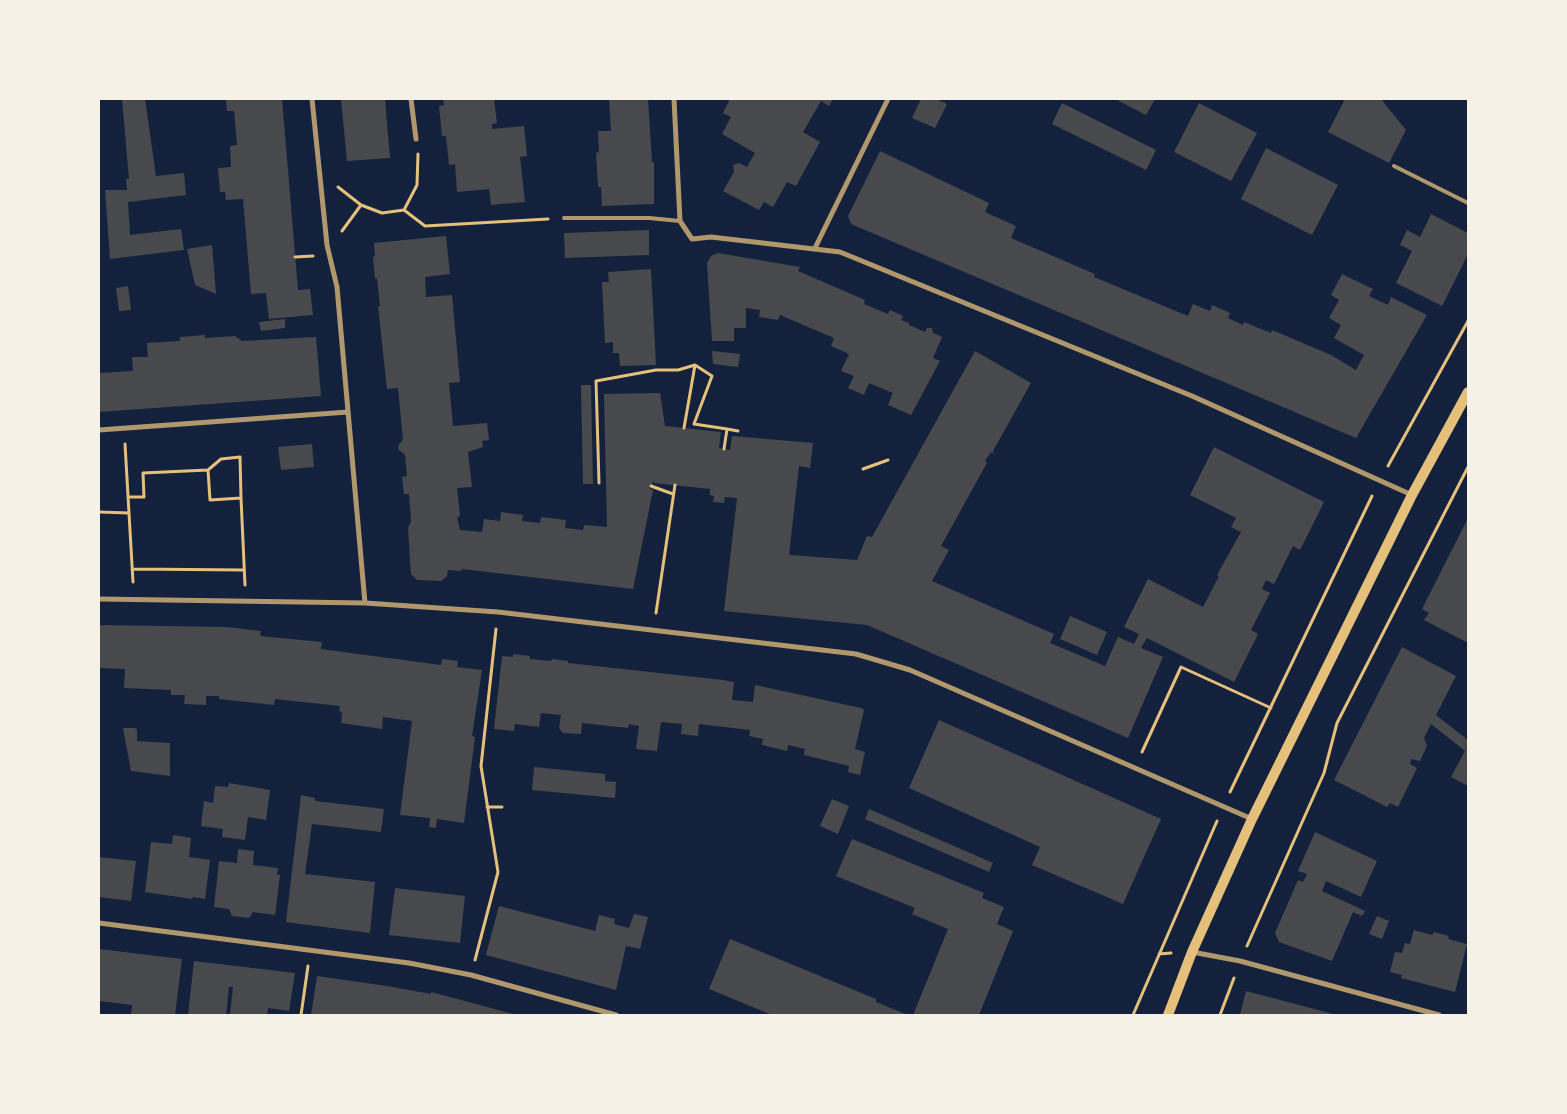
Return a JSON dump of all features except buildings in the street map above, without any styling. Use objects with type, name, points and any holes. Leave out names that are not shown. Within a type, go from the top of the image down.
[{"type":"main road","points":[[1168,1015],[1192,952],[1252,820],[1412,495],[1468,392]]},
{"type":"street","points":[[312,99],[327,245],[337,288],[365,602]]},
{"type":"street","points":[[411,99],[416,139]]},
{"type":"street","points":[[674,99],[680,221],[692,239],[711,237],[840,252],[1138,374],[1412,495]]},
{"type":"street","points":[[815,248],[888,99]]},
{"type":"street","points":[[99,430],[348,412]]},
{"type":"street","points":[[99,599],[365,602],[498,612],[865,657],[910,670],[1252,820]]},
{"type":"street","points":[[99,923],[409,963],[471,975],[616,1015]]},
{"type":"street","points":[[1192,952],[1240,960],[1439,1015]]},
{"type":"lane","points":[[1394,166],[1468,203]]},
{"type":"lane","points":[[564,218],[649,218],[680,221]]},
{"type":"path","points":[[404,210],[417,185],[418,160],[416,139]]},
{"type":"path","points":[[327,245],[347,226],[361,205],[382,213],[404,210],[426,226],[564,218]]},
{"type":"path","points":[[1133,1015],[1223,806],[1380,480],[1468,321]]},
{"type":"path","points":[[684,428],[695,365]]},
{"type":"path","points":[[599,483],[596,381],[656,370],[678,370],[695,365],[712,376],[694,424],[738,431]]},
{"type":"path","points":[[124,428],[134,599]]},
{"type":"path","points":[[724,449],[727,430]]},
{"type":"path","points":[[128,497],[144,497],[144,473],[208,470],[221,459],[240,458],[245,601]]},
{"type":"path","points":[[863,469],[888,460]]},
{"type":"path","points":[[1220,1015],[1240,960],[1324,773],[1337,722],[1468,467]]},
{"type":"path","points":[[208,470],[210,500],[241,498]]},
{"type":"path","points":[[653,630],[675,485]]},
{"type":"path","points":[[651,486],[673,494]]},
{"type":"path","points":[[99,512],[129,513]]},
{"type":"path","points":[[132,569],[244,570]]},
{"type":"path","points":[[471,975],[498,872],[481,766],[498,612]]},
{"type":"path","points":[[1135,768],[1181,667],[1271,708]]},
{"type":"path","points":[[488,807],[502,807]]},
{"type":"path","points":[[301,1015],[311,949]]}]
